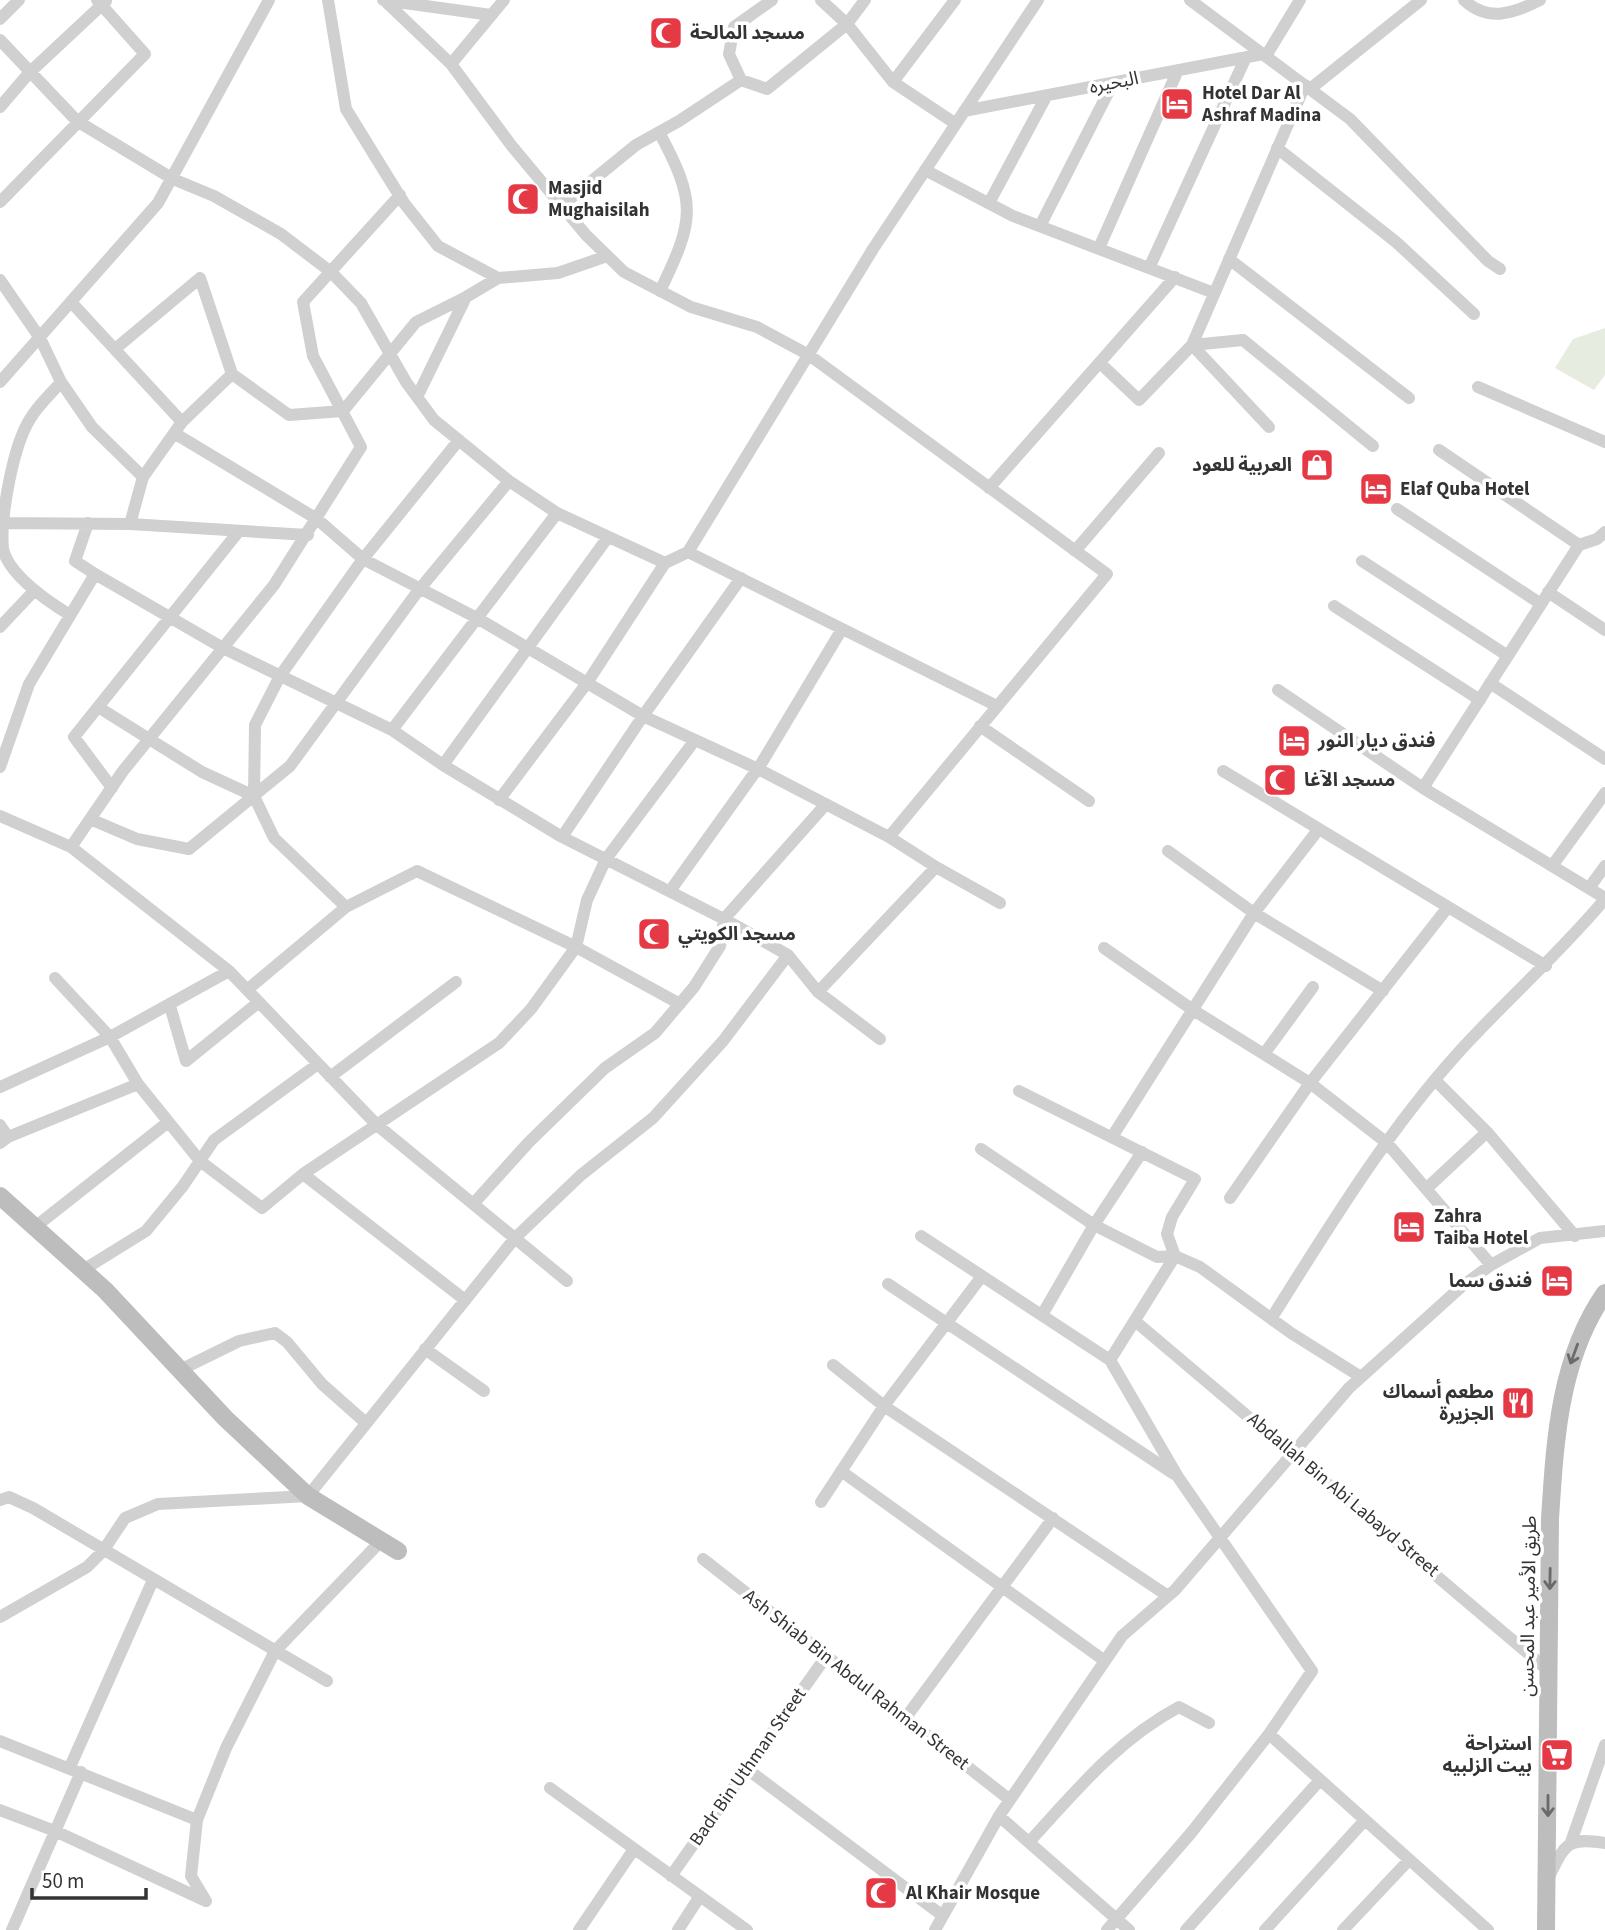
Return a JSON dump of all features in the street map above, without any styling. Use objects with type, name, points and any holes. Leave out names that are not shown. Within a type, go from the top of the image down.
[{"type":"main road","points":[[0,1196],[83,1270],[225,1418],[307,1496],[398,1551]]},
{"type":"main road","name":"طريق الأمير عبد المحسن","points":[[1541,1926],[1549,1877],[1550,1519],[1559,1420],[1571,1362],[1583,1331],[1605,1293]]},
{"type":"street","points":[[0,19],[19,0]]},
{"type":"street","points":[[0,382],[158,203],[270,0]]},
{"type":"street","points":[[328,0],[346,109],[400,195],[438,246],[498,278]]},
{"type":"street","points":[[452,64],[503,0]]},
{"type":"street","points":[[772,0],[734,27],[729,54],[741,80],[767,89],[847,24],[865,0]]},
{"type":"street","points":[[821,0],[847,24],[893,82],[956,124]]},
{"type":"street","points":[[893,82],[955,0]]},
{"type":"street","points":[[499,800],[587,683],[665,563],[688,552],[925,170],[1038,0]]},
{"type":"street","points":[[1190,0],[1350,119],[1488,261],[1500,269]]},
{"type":"street","points":[[1264,55],[1300,0]]},
{"type":"street","points":[[1100,363],[1139,400],[1192,345],[1277,148],[1307,87],[1421,0]]},
{"type":"street","points":[[1464,0],[1492,15],[1517,12],[1540,0]]},
{"type":"street","points":[[384,1],[491,15]]},
{"type":"street","points":[[384,1],[452,64],[510,145],[561,206],[624,272],[691,307],[757,327],[809,355],[1107,574],[889,836]]},
{"type":"street","points":[[0,107],[29,73],[102,2],[145,54],[77,121],[13,192],[0,202]]},
{"type":"street","points":[[0,40],[77,121],[173,179],[214,195],[281,234],[331,272],[361,303],[391,356],[435,420],[509,481],[557,513],[665,563]]},
{"type":"street","name":"البحيره","points":[[964,111],[1264,55]]},
{"type":"street","points":[[1150,266],[1246,57]]},
{"type":"street","points":[[1099,248],[1178,70]]},
{"type":"street","points":[[561,206],[636,145],[741,80]]},
{"type":"street","points":[[1040,226],[1113,83]]},
{"type":"street","points":[[989,203],[1047,95]]},
{"type":"street","points":[[660,132],[681,172],[690,206],[684,242],[660,291]]},
{"type":"street","points":[[1277,148],[1396,242],[1474,314]]},
{"type":"street","points":[[925,170],[1040,226],[1150,266],[1214,293]]},
{"type":"street","points":[[71,847],[148,740],[274,585],[361,447],[313,356],[303,302],[400,195]]},
{"type":"street","points":[[115,349],[200,278],[232,374],[289,415],[344,411],[416,322],[498,278],[558,273],[607,256]]},
{"type":"street","points":[[1229,259],[1409,398]]},
{"type":"street","points":[[989,488],[1175,277]]},
{"type":"street","points":[[0,280],[40,338],[61,382],[92,427],[143,477]]},
{"type":"street","points":[[417,397],[466,297]]},
{"type":"street","points":[[72,303],[115,349],[178,427],[317,519],[363,559],[477,618],[643,716],[758,769],[889,836],[936,867],[1000,903]]},
{"type":"street","points":[[1192,345],[1243,340],[1373,446]]},
{"type":"street","points":[[1192,345],[1269,427]]},
{"type":"street","points":[[130,524],[143,477],[178,427],[232,374]]},
{"type":"street","points":[[61,382],[30,419],[12,464],[1,523],[3,551],[33,592],[70,615]]},
{"type":"street","points":[[1478,387],[1605,442]]},
{"type":"street","points":[[345,907],[274,838],[254,796],[255,725],[280,676],[363,559],[459,440]]},
{"type":"street","points":[[1439,450],[1579,545]]},
{"type":"street","points":[[1075,551],[1159,453]]},
{"type":"street","points":[[90,819],[137,839],[189,849],[290,766],[419,590],[509,481]]},
{"type":"street","points":[[1397,509],[1541,604]]},
{"type":"street","points":[[393,730],[557,513]]},
{"type":"street","points":[[1,523],[130,524],[308,535]]},
{"type":"street","points":[[88,523],[75,561],[167,618],[223,648],[393,730],[443,765],[562,836],[788,955],[818,992],[880,1039]]},
{"type":"street","points":[[112,788],[74,737],[239,531]]},
{"type":"street","points":[[1423,788],[1579,545],[1597,539],[1605,532]]},
{"type":"street","points":[[443,765],[608,537]]},
{"type":"street","points":[[688,552],[997,706]]},
{"type":"street","points":[[1362,561],[1508,656]]},
{"type":"street","points":[[0,767],[29,684],[95,574]]},
{"type":"street","points":[[562,836],[741,578]]},
{"type":"street","points":[[0,627],[33,592]]},
{"type":"street","points":[[1548,592],[1605,630]]},
{"type":"street","points":[[1334,606],[1480,700]]},
{"type":"street","points":[[670,891],[758,769],[842,629]]},
{"type":"street","points":[[1490,683],[1605,759]]},
{"type":"street","points":[[1271,1319],[1357,1182],[1436,1081],[1458,1054],[1546,966],[1605,898],[1423,788],[1278,690]]},
{"type":"street","points":[[97,708],[202,772],[254,796]]},
{"type":"street","points":[[980,726],[1089,801]]},
{"type":"street","points":[[55,978],[110,1037],[138,1084],[200,1161],[262,1208],[303,1174],[499,1043],[531,1009],[576,947],[587,900],[606,859],[695,740]]},
{"type":"street","points":[[1223,771],[1546,966]]},
{"type":"street","points":[[1552,866],[1605,793]]},
{"type":"street","points":[[474,1203],[529,1142],[605,1068],[655,1032],[680,1004],[720,946],[724,919],[826,804]]},
{"type":"street","points":[[0,816],[71,847],[229,971],[377,1125],[567,1281]]},
{"type":"street","points":[[1112,1137],[1254,913],[1318,830]]},
{"type":"street","points":[[1168,851],[1254,913],[1383,991]]},
{"type":"street","points":[[1589,888],[1605,866]]},
{"type":"street","points":[[818,992],[936,867]]},
{"type":"street","points":[[247,990],[345,907],[416,871],[576,947],[680,1004]]},
{"type":"street","points":[[1230,1198],[1310,1083],[1448,907]]},
{"type":"street","points":[[1104,948],[1193,1010],[1310,1083],[1387,1143],[1491,1265]]},
{"type":"street","points":[[0,1617],[87,1567],[103,1551],[125,1518],[158,1504],[307,1496],[515,1237],[581,1175],[653,1118],[723,1041],[788,955]]},
{"type":"street","points":[[0,1087],[110,1037],[229,971]]},
{"type":"street","points":[[330,1077],[456,982]]},
{"type":"street","points":[[1264,1054],[1313,987]]},
{"type":"street","points":[[170,1006],[186,1061],[259,1002]]},
{"type":"street","points":[[83,1270],[146,1231],[214,1140],[318,1064]]},
{"type":"street","points":[[1436,1081],[1487,1132],[1575,1236]]},
{"type":"street","points":[[0,1125],[4,1140],[138,1084]]},
{"type":"street","points":[[1019,1091],[1195,1179],[1172,1217],[1167,1234],[1175,1255]]},
{"type":"street","points":[[35,1227],[167,1123]]},
{"type":"street","points":[[1426,1189],[1487,1132]]},
{"type":"street","points":[[981,1149],[1094,1225],[1157,1257],[1175,1255],[1200,1267],[1271,1319],[1361,1377]]},
{"type":"street","points":[[1042,1315],[1094,1225],[1142,1152]]},
{"type":"street","points":[[303,1174],[465,1300]]},
{"type":"street","points":[[935,1930],[999,1816],[1122,1636],[1168,1596],[1361,1377],[1461,1287],[1491,1265],[1540,1238],[1575,1236],[1605,1230]]},
{"type":"street","points":[[921,1236],[1110,1360],[1178,1476],[1312,1671],[1269,1734],[1191,1833],[1107,1930]]},
{"type":"street","points":[[1110,1360],[1175,1255]]},
{"type":"street","points":[[821,1502],[884,1406],[982,1276]]},
{"type":"street","points":[[888,1284],[1178,1476]]},
{"type":"street","name":"Abdallah Bin Abi Labayd Street","points":[[1135,1321],[1549,1671]]},
{"type":"street","points":[[180,1370],[239,1341],[275,1333],[287,1342],[322,1384],[366,1423]]},
{"type":"street","points":[[425,1349],[485,1391]]},
{"type":"street","points":[[833,1365],[884,1406],[1168,1596]]},
{"type":"street","points":[[841,1471],[1105,1661]]},
{"type":"street","points":[[0,1500],[9,1497],[33,1508],[327,1681]]},
{"type":"street","points":[[904,1720],[1053,1518]]},
{"type":"street","points":[[0,1810],[55,1831],[206,1901],[191,1876],[197,1820],[226,1748],[275,1651],[381,1541]]},
{"type":"street","name":"Ash Shiab Bin Abdul Rahman Street","points":[[703,1559],[825,1658],[1010,1800]]},
{"type":"street","points":[[12,1930],[55,1831],[75,1770],[153,1580]]},
{"type":"street","name":"Badr Bin Uthman Street","points":[[671,1875],[825,1658]]},
{"type":"street","points":[[1029,1842],[1106,1758],[1149,1723],[1179,1707],[1209,1723]]},
{"type":"street","points":[[1269,1734],[1488,1930]]},
{"type":"street","points":[[0,1741],[197,1820]]},
{"type":"street","points":[[1571,1842],[1603,1759],[1605,1745]]},
{"type":"street","points":[[747,1769],[943,1916]]},
{"type":"street","points":[[1186,1930],[1320,1780]]},
{"type":"street","points":[[550,1788],[747,1930]]},
{"type":"street","points":[[999,1816],[1129,1930]]},
{"type":"street","points":[[1265,1930],[1365,1820]]},
{"type":"street","points":[[1549,1877],[1562,1849],[1571,1842],[1583,1840],[1605,1843]]},
{"type":"street","points":[[579,1930],[634,1849]]},
{"type":"street","points":[[1343,1930],[1409,1860]]},
{"type":"street","points":[[678,1930],[700,1896]]},
{"type":"shaded area","points":[[1605,328],[1605,375],[1594,390],[1555,368],[1573,339]]},
{"type":"place","name":"مسجد المالحة","points":[[666,33]]},
{"type":"place","name":"Hotel Dar Al Ashraf Madina","points":[[1177,104]]},
{"type":"place","name":"Masjid Mughaisilah","points":[[523,199]]},
{"type":"place","name":"العربية للعود","points":[[1317,465]]},
{"type":"place","name":"Elaf Quba Hotel","points":[[1376,489]]},
{"type":"place","name":"فندق ديار النور","points":[[1294,741]]},
{"type":"place","name":"مسجد الآغا","points":[[1280,780]]},
{"type":"place","name":"مسجد الكويتي","points":[[654,934]]},
{"type":"place","name":"Zahra Taiba Hotel","points":[[1409,1227]]},
{"type":"place","name":"فندق سما","points":[[1557,1281]]},
{"type":"place","name":"مطعم أسماك الجزيرة","points":[[1518,1403]]},
{"type":"place","name":"استراحة بيت الزلبيه","points":[[1557,1755]]},
{"type":"place","name":"Al Khair Mosque","points":[[881,1893]]}]
